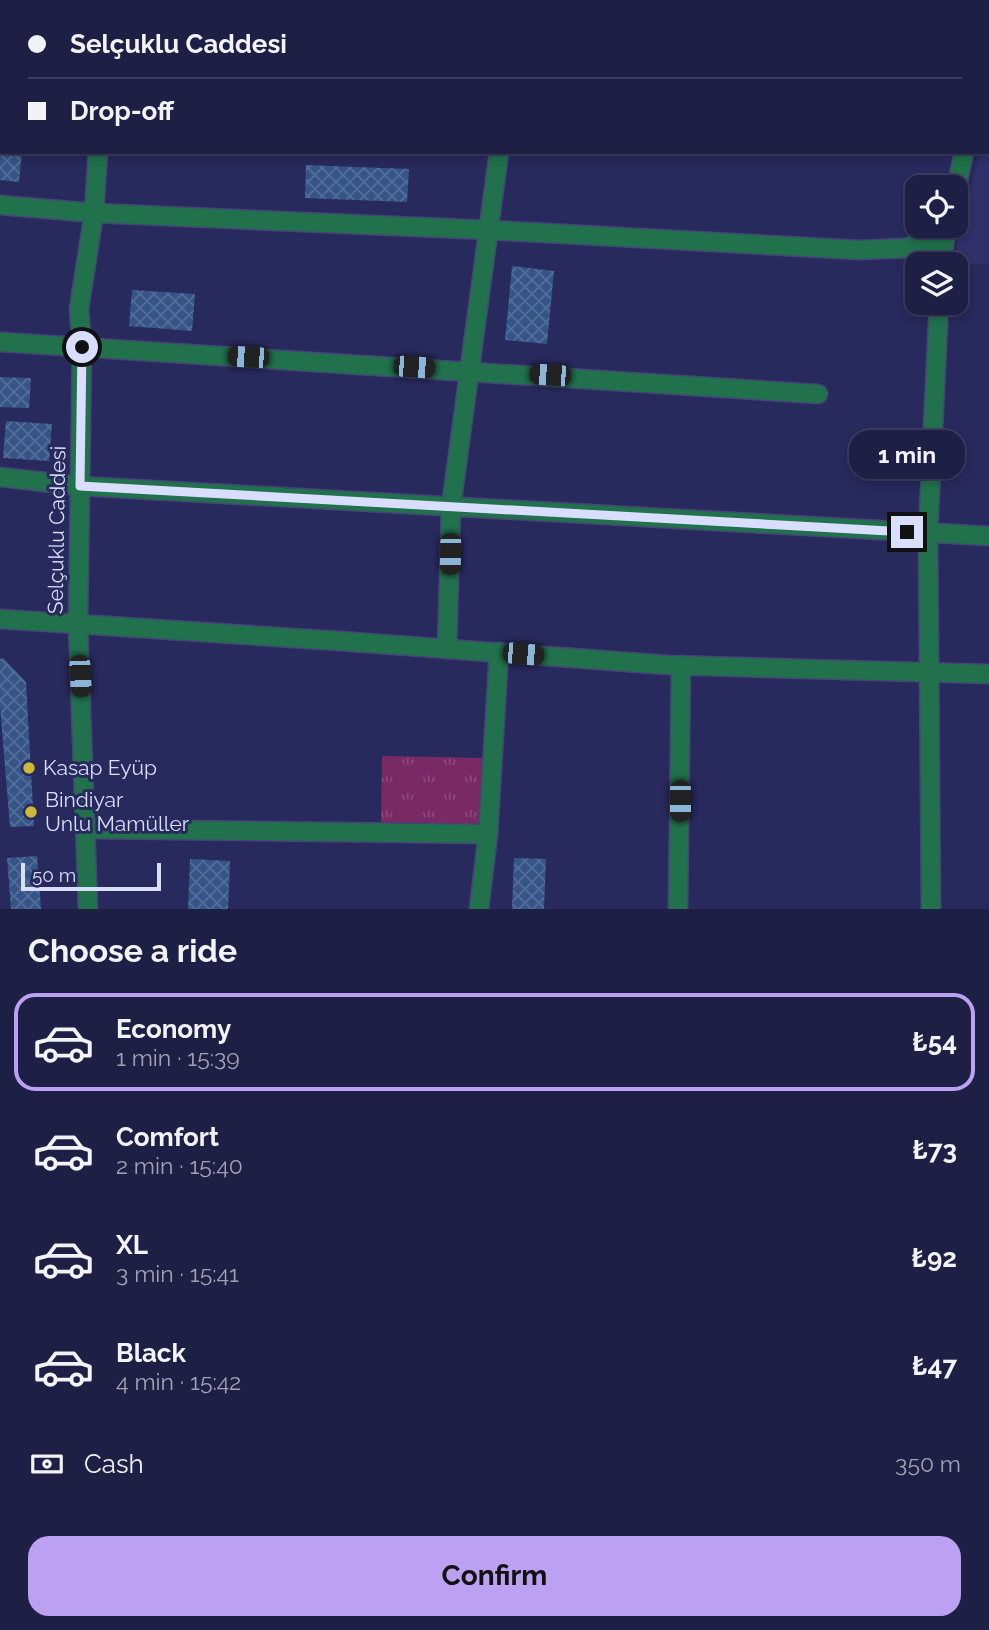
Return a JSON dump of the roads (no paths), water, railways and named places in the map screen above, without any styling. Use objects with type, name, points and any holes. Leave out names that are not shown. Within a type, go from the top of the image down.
[{"type":"street","name":"Selçuklu Caddesi","points":[[88,909],[78,625],[82,347],[79,309],[94,213],[99,154]]},
{"type":"street","points":[[447,649],[451,507],[499,154]]},
{"type":"street","points":[[959,175],[964,154]]},
{"type":"street","points":[[0,205],[94,213],[860,250],[905,248],[931,238]]},
{"type":"street","points":[[931,909],[928,533],[938,315]]},
{"type":"street","points":[[0,342],[818,394]]},
{"type":"street","points":[[0,477],[80,486],[989,536]]},
{"type":"street","points":[[0,619],[681,665],[989,674]]},
{"type":"street","points":[[479,909],[488,834],[499,652]]},
{"type":"street","points":[[678,909],[681,665]]},
{"type":"street","points":[[87,829],[488,834]]},
{"type":"place","name":"Kasap Eyüp","points":[[29,768]]},
{"type":"place","name":"Bindiyar Unlu Mamüller","points":[[31,812]]}]
